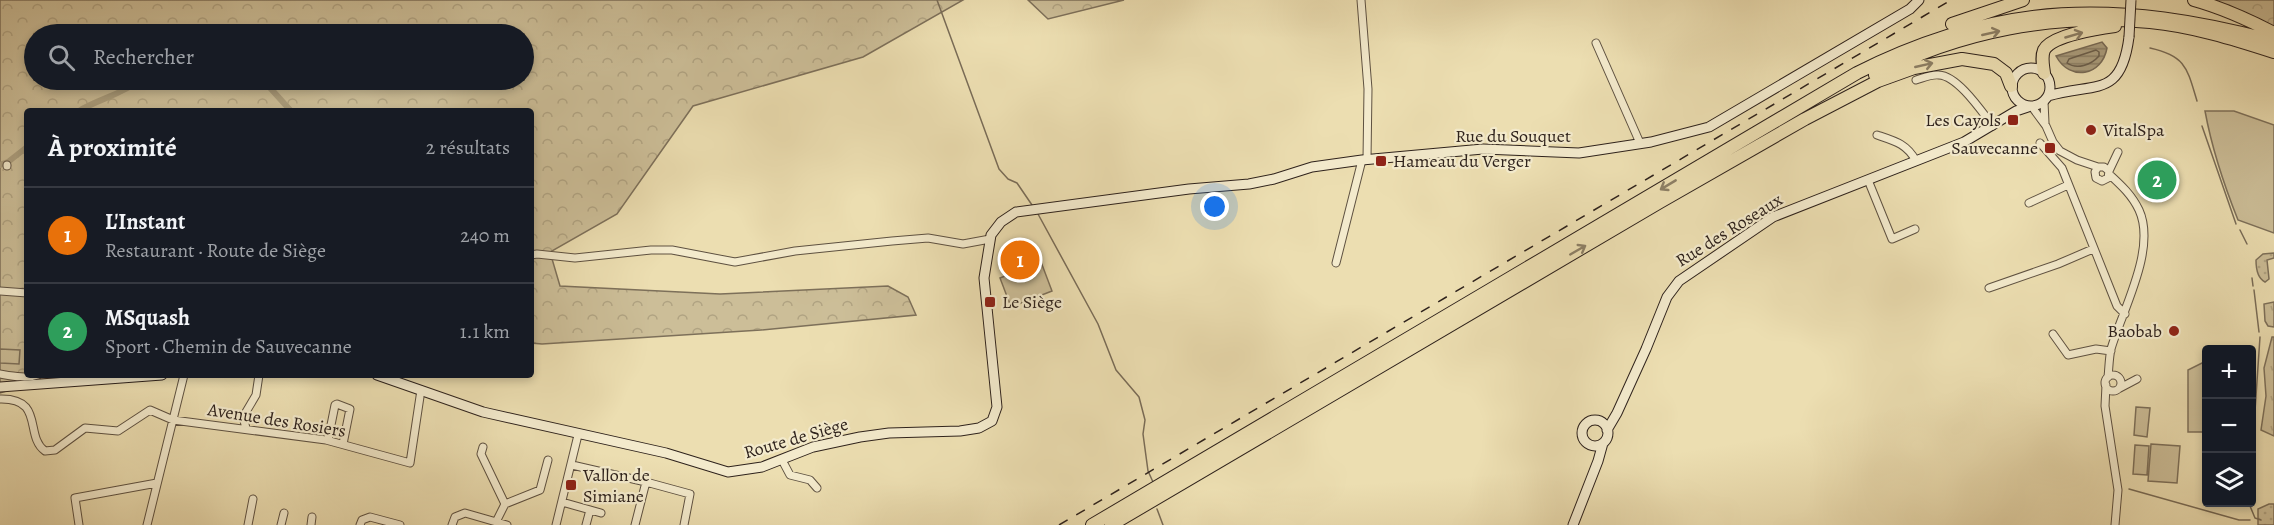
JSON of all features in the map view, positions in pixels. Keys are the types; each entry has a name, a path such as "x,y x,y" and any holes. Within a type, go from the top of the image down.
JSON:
{"highway":[{"path":"1773,123 1809,96 1889,51 1936,30 2024,0"},
{"path":"2194,0 2243,16 2274,33"},
{"path":"1092,525 1773,123 1896,53 1983,22 2019,14 2069,9 2151,11 2228,26 2272,48"},
{"path":"1660,202 1772,134 1904,60 1944,45 1986,34 2067,20 2151,22 2272,48"},
{"path":"2047,79 2042,55 2048,45 2067,37 2106,27 2174,30 2272,48"},
{"path":"1111,525 1660,202 1805,119 1878,81 1914,68 1962,59 1994,64 2006,73 2012,91"}],"street":[{"path":"1336,263 1365,160 1368,89 1360,0"},
{"name":"Rue du Souquet","path":"990,239 1001,222 1016,212 1189,189 1248,184 1274,179 1312,166 1483,149 1579,153 1709,128 1910,9 1919,0"},
{"path":"2030,107 2067,91 2100,87 2111,81 2119,72 2126,56 2131,0"},
{"path":"1596,44 1640,143"},
{"path":"2004,119 2016,74 2027,68 2039,70 2047,79 2067,91"},
{"path":"1916,80 1939,75 1948,77 1960,86 1993,126"},
{"path":"2046,126 2047,79"},
{"path":"2012,91 2022,105 2030,107 2046,126 2057,148 2077,160 2095,175 2098,181 2108,175 2118,152 2100,167 2095,175"},
{"name":"Rue des Roseaux","path":"1605,426 1614,419 1667,297 1679,281 1773,217 1964,142 2030,107"},
{"path":"1877,135 1903,144 1910,150 1916,161"},
{"path":"2040,143 2058,162 2117,306 2125,314"},
{"path":"2077,160 2100,167 2124,188 2139,211 2144,231 2138,268 2111,354 2106,386 2106,406 2118,490 2115,525"},
{"path":"1868,180 1892,239 1915,229"},
{"path":"2029,203 2068,185"},
{"path":"534,254 575,258 672,250 735,262 795,251 892,241 928,238 963,244 990,239"},
{"name":"Route de Siège","path":"386,378 483,412 666,453 728,472 762,467 813,447 860,437 889,433 960,431 980,428 992,421 997,407 984,278 990,239"},
{"path":"1989,288 2093,249"},
{"path":"0,291 24,293"},
{"path":"2053,334 2068,355 2096,349 2111,354"},
{"path":"2106,406 2119,388 2111,354"},
{"path":"0,374 24,376"},
{"path":"2106,386 2111,390 2137,379 2129,381 2118,376 2108,377"},
{"path":"0,387 122,378"},
{"path":"147,525 183,378"},
{"path":"246,428 243,417 256,394 259,378"},
{"name":"Avenue des Rosiers","path":"0,399 14,401 28,410 34,423 37,444 45,450 55,450 85,428 118,431 150,410 173,420 328,440 410,463 421,390"},
{"path":"328,440 335,405 350,409 343,444"},
{"name":"Rue des Roseaux","path":"1599,448 1584,439 1583,430 1591,421 1605,426"},
{"name":"Rue des Roseaux","path":"1573,525 1598,462 1599,448 1607,437 1605,426"},
{"path":"556,525 578,435"},
{"path":"483,447 480,454 505,504"},
{"path":"496,522 505,504 540,490 548,460"},
{"path":"782,460 790,475 810,480 817,488"},
{"path":"572,465 690,494 684,525"},
{"path":"635,525 646,482"},
{"path":"79,525 75,498 157,483"},
{"path":"248,525 253,499"},
{"path":"562,502 601,513"},
{"path":"586,525 590,510"},
{"path":"281,525 284,513"},
{"path":"452,525 455,517 465,513 507,525"},
{"path":"360,525 362,520 370,517 400,525"}],"green space":[{"path":"0,0 963,0 863,57 693,106 617,214 550,252 560,286 720,294 888,286 908,297 916,315 761,330 534,343 534,108 24,108 24,378 51,378 0,393"},
{"path":"1028,0 1124,0 1048,19"},
{"path":"2212,0 2274,0 2274,27"},
{"path":"2205,111 2234,111 2274,125 2274,233 2238,220 2219,167"},
{"path":"2274,253 2274,258 2267,260 2269,279 2265,282 2259,275 2256,260 2263,254"},
{"path":"1041,262 1052,291 1011,307 1000,278"},
{"path":"2274,302 2274,327 2268,326 2265,321 2264,304"},
{"path":"2272,337 2274,337 2274,436 2261,430 2266,396 2264,368"},
{"path":"0,349 20,350 19,364 0,363"},
{"path":"2202,363 2202,432 2188,432 2188,370"},
{"path":"2136,407 2150,408 2147,437 2134,435"},
{"path":"2151,444 2180,446 2177,483 2148,481"},
{"path":"2135,445 2149,446 2147,475 2133,474"},
{"path":"2274,504 2274,525 2258,525 2258,509"}],"water":[{"path":"2102,42 2107,48 2104,57 2092,70 2077,72 2069,70 2056,56"}],"waterway":[{"path":"937,0 999,169 1008,179 1017,183 1032,205"},
{"path":"2150,48 2171,55 2183,65 2197,101"},
{"path":"85,108 123,90"},
{"path":"272,90 288,108"},
{"path":"2202,126 2236,224"},
{"path":"0,165 8,162 24,149"},
{"path":"1038,214 1098,324 1116,370 1139,397 1145,420 1143,434 1148,471 1153,482"},
{"path":"2240,230 2247,244"},
{"path":"2252,278 2253,286"},
{"path":"2254,290 2259,332"},
{"path":"2252,453 2260,337"},
{"path":"2129,489 2239,520 2250,520"},
{"path":"2250,507 2255,518 2261,520"},
{"path":"1157,509 1163,525"}],"railway":[{"path":"1059,525 1951,0"}],"place":[{"name":"Les Cayols","path":"2013,120"},
{"name":"VitalSpa","path":"2091,130"},
{"name":"Sauvecanne","path":"2050,148"},
{"name":"Hameau du Verger","path":"1381,161"},
{"name":"MSquash","path":"2157,180"},
{"name":"L'Instant","path":"1020,260"},
{"name":"Le Siège","path":"990,302"},
{"name":"Baobab","path":"2174,331"},
{"name":"Vallon de Simiane","path":"571,485"}]}
